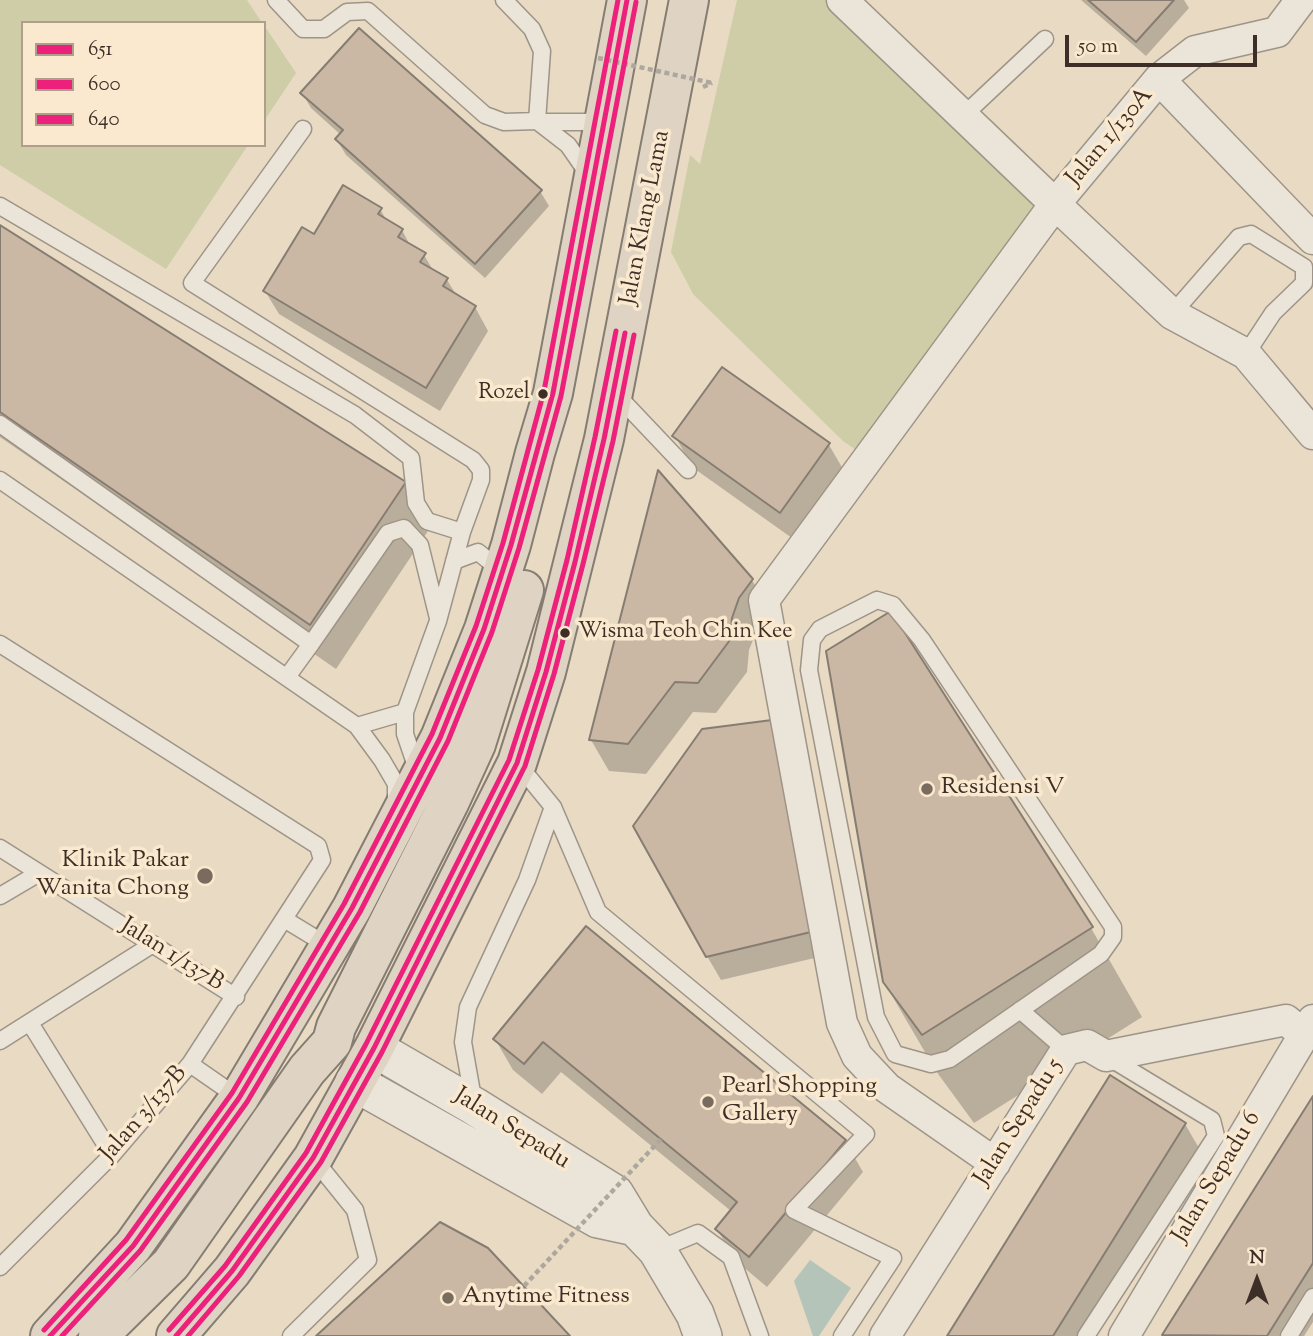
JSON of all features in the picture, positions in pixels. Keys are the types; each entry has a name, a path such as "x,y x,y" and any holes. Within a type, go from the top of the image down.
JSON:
{"main road":[{"path":"50,1336 134,1246 239,1098 330,947 440,738 484,629 554,393 627,0"},
{"name":"Jalan Klang Lama","path":"176,1336 232,1271 313,1158 373,1048 517,763 546,672 575,562 614,391 689,0"},
{"path":"98,1336 171,1264 307,1070 332,1042 336,1027 449,803 476,744 519,605 552,482 558,457 554,393"},
{"path":"332,1042 355,1040 373,1048"},
{"path":"332,1042 339,1069 354,1082"}],"street":[{"name":"Jalan 1/130A","path":"842,0 1055,204 1160,79 1310,229"},
{"path":"1160,79 1195,51 1277,32 1301,0"},
{"path":"995,1163 887,1088 857,1056 842,1023 764,600 1055,204 1172,314 1246,354 1313,434"},
{"name":"Jalan Sepadu 5","path":"885,1336 1066,1050 1087,1045 1106,1056 1286,1020 1308,1027"},
{"name":"Jalan Sepadu 6","path":"1130,1334 1308,1027"},
{"name":"Jalan Sepadu","path":"373,1048 615,1194 695,1314 703,1336"},
{"name":"Jalan Sepadu","path":"354,1082 598,1219 646,1238"}],"lane":[{"path":"276,0 303,29 324,29 347,12 368,11 485,115 504,122 586,122 605,119 606,109"},
{"path":"505,0 532,29 542,51 537,121"},
{"path":"963,116 1045,39"},
{"path":"537,121 568,145 584,168 591,195"},
{"path":"303,129 192,283 473,460 481,470 481,480 462,532 438,621 405,712 405,734 420,779"},
{"path":"0,206 355,415 411,458 416,503 427,521 462,532"},
{"path":"1172,314 1239,237 1251,234 1304,267 1304,283 1273,313 1246,354"},
{"path":"614,391 688,470"},
{"path":"0,424 311,644"},
{"path":"0,480 357,726 396,784 396,824"},
{"path":"286,677 388,533 404,528 416,503"},
{"path":"404,528 420,545 438,621"},
{"path":"454,561 478,552 494,565 496,591"},
{"path":"877,600 893,605 922,640 1112,927 1113,937 1101,954 1020,1010 950,1059 931,1064 895,1054 876,1017 809,670 812,640 820,629 877,600"},
{"name":"Jalan 3/137B","path":"0,643 318,846 321,860 236,997 190,1065 112,1155 0,1267"},
{"path":"357,726 405,712"},
{"path":"517,763 553,807 598,912 866,1135 794,1210 893,1258 842,1336"},
{"path":"474,1107 463,1042 468,1007 527,880 553,807"},
{"name":"Jalan 1/137B","path":"0,848 236,997"},
{"path":"0,896 39,873"},
{"path":"284,919 330,947"},
{"path":"0,1041 153,944"},
{"path":"1020,1010 1066,1050"},
{"path":"30,1023 112,1155"},
{"path":"1086,1336 1216,1136 1212,1120 1106,1056"},
{"path":"190,1065 239,1098"},
{"path":"291,1336 368,1261 355,1210 313,1158"},
{"path":"646,1238 698,1233 731,1257 760,1336"},
{"path":"1289,1336 1313,1297"}],"path":[{"path":"598,58 712,83"},
{"path":"524,1286 661,1139"}],"green space":[{"path":"0,0 247,0 261,21 21,21 21,147 247,147 166,269 0,165"},
{"path":"737,0 825,0 1041,201 862,454 843,441 693,294 671,252 690,155 700,164"},
{"path":"266,28 296,73 266,118"}],"shaded area":[{"path":"810,1260 851,1288 819,1336 813,1336 794,1281"}],"building":[{"path":"1088,0 1174,0 1136,42"},
{"path":"359,28 542,190 475,264 335,139 343,130 300,93"},
{"path":"343,185 382,208 378,214 403,229 398,237 426,253 420,262 448,278 443,286 476,306 426,388 263,291 302,227 314,234"},
{"path":"0,225 406,482 310,625 0,412"},
{"path":"722,367 830,443 780,513 672,436"},
{"name":"Wisma Teoh Chin Kee","path":"658,470 753,579 739,598 732,618 730,640 698,683 675,682 628,744 589,740"},
{"name":"Residensi V","path":"891,611 1093,927 922,1035 883,982 826,651"},
{"path":"772,720 811,932 706,957 633,826 702,729"},
{"name":"Pearl Shopping Gallery","path":"586,926 846,1140 749,1257 715,1229 737,1202 543,1042 524,1064 493,1039"},
{"path":"1110,1075 1186,1123 1053,1336 947,1336"},
{"path":"1313,1096 1313,1263 1267,1336 1162,1335"},
{"path":"440,1222 488,1248 570,1336 316,1336"}],"transit line":[{"name":"640","path":"44,1330 126,1240 232,1093 344,904 432,734 476,626 503,543 544,391 618,0"},
{"name":"651","path":"50,1336 133,1246 239,1098 352,908 440,738 484,629 511,545 553,393 627,0"},
{"name":"600","path":"62,1336 140,1251 247,1102 360,912 448,741 492,632 519,548 561,396 636,2"},
{"name":"640","path":"169,1330 225,1266 306,1153 366,1044 509,760 538,670 567,560 616,331"},
{"name":"651","path":"176,1336 232,1271 313,1158 374,1048 517,763 546,672 575,562 625,333"},
{"name":"600","path":"188,1336 239,1276 321,1162 382,1052 525,766 554,674 583,564 613,441 634,335"}],"place":[{"name":"Rozel","path":"543,394"},
{"name":"Wisma Teoh Chin Kee","path":"565,633"},
{"name":"Residensi V","path":"927,789"},
{"name":"Klinik Pakar Wanita Chong","path":"205,876"},
{"name":"Pearl Shopping Gallery","path":"708,1102"},
{"name":"Anytime Fitness","path":"448,1298"}]}
